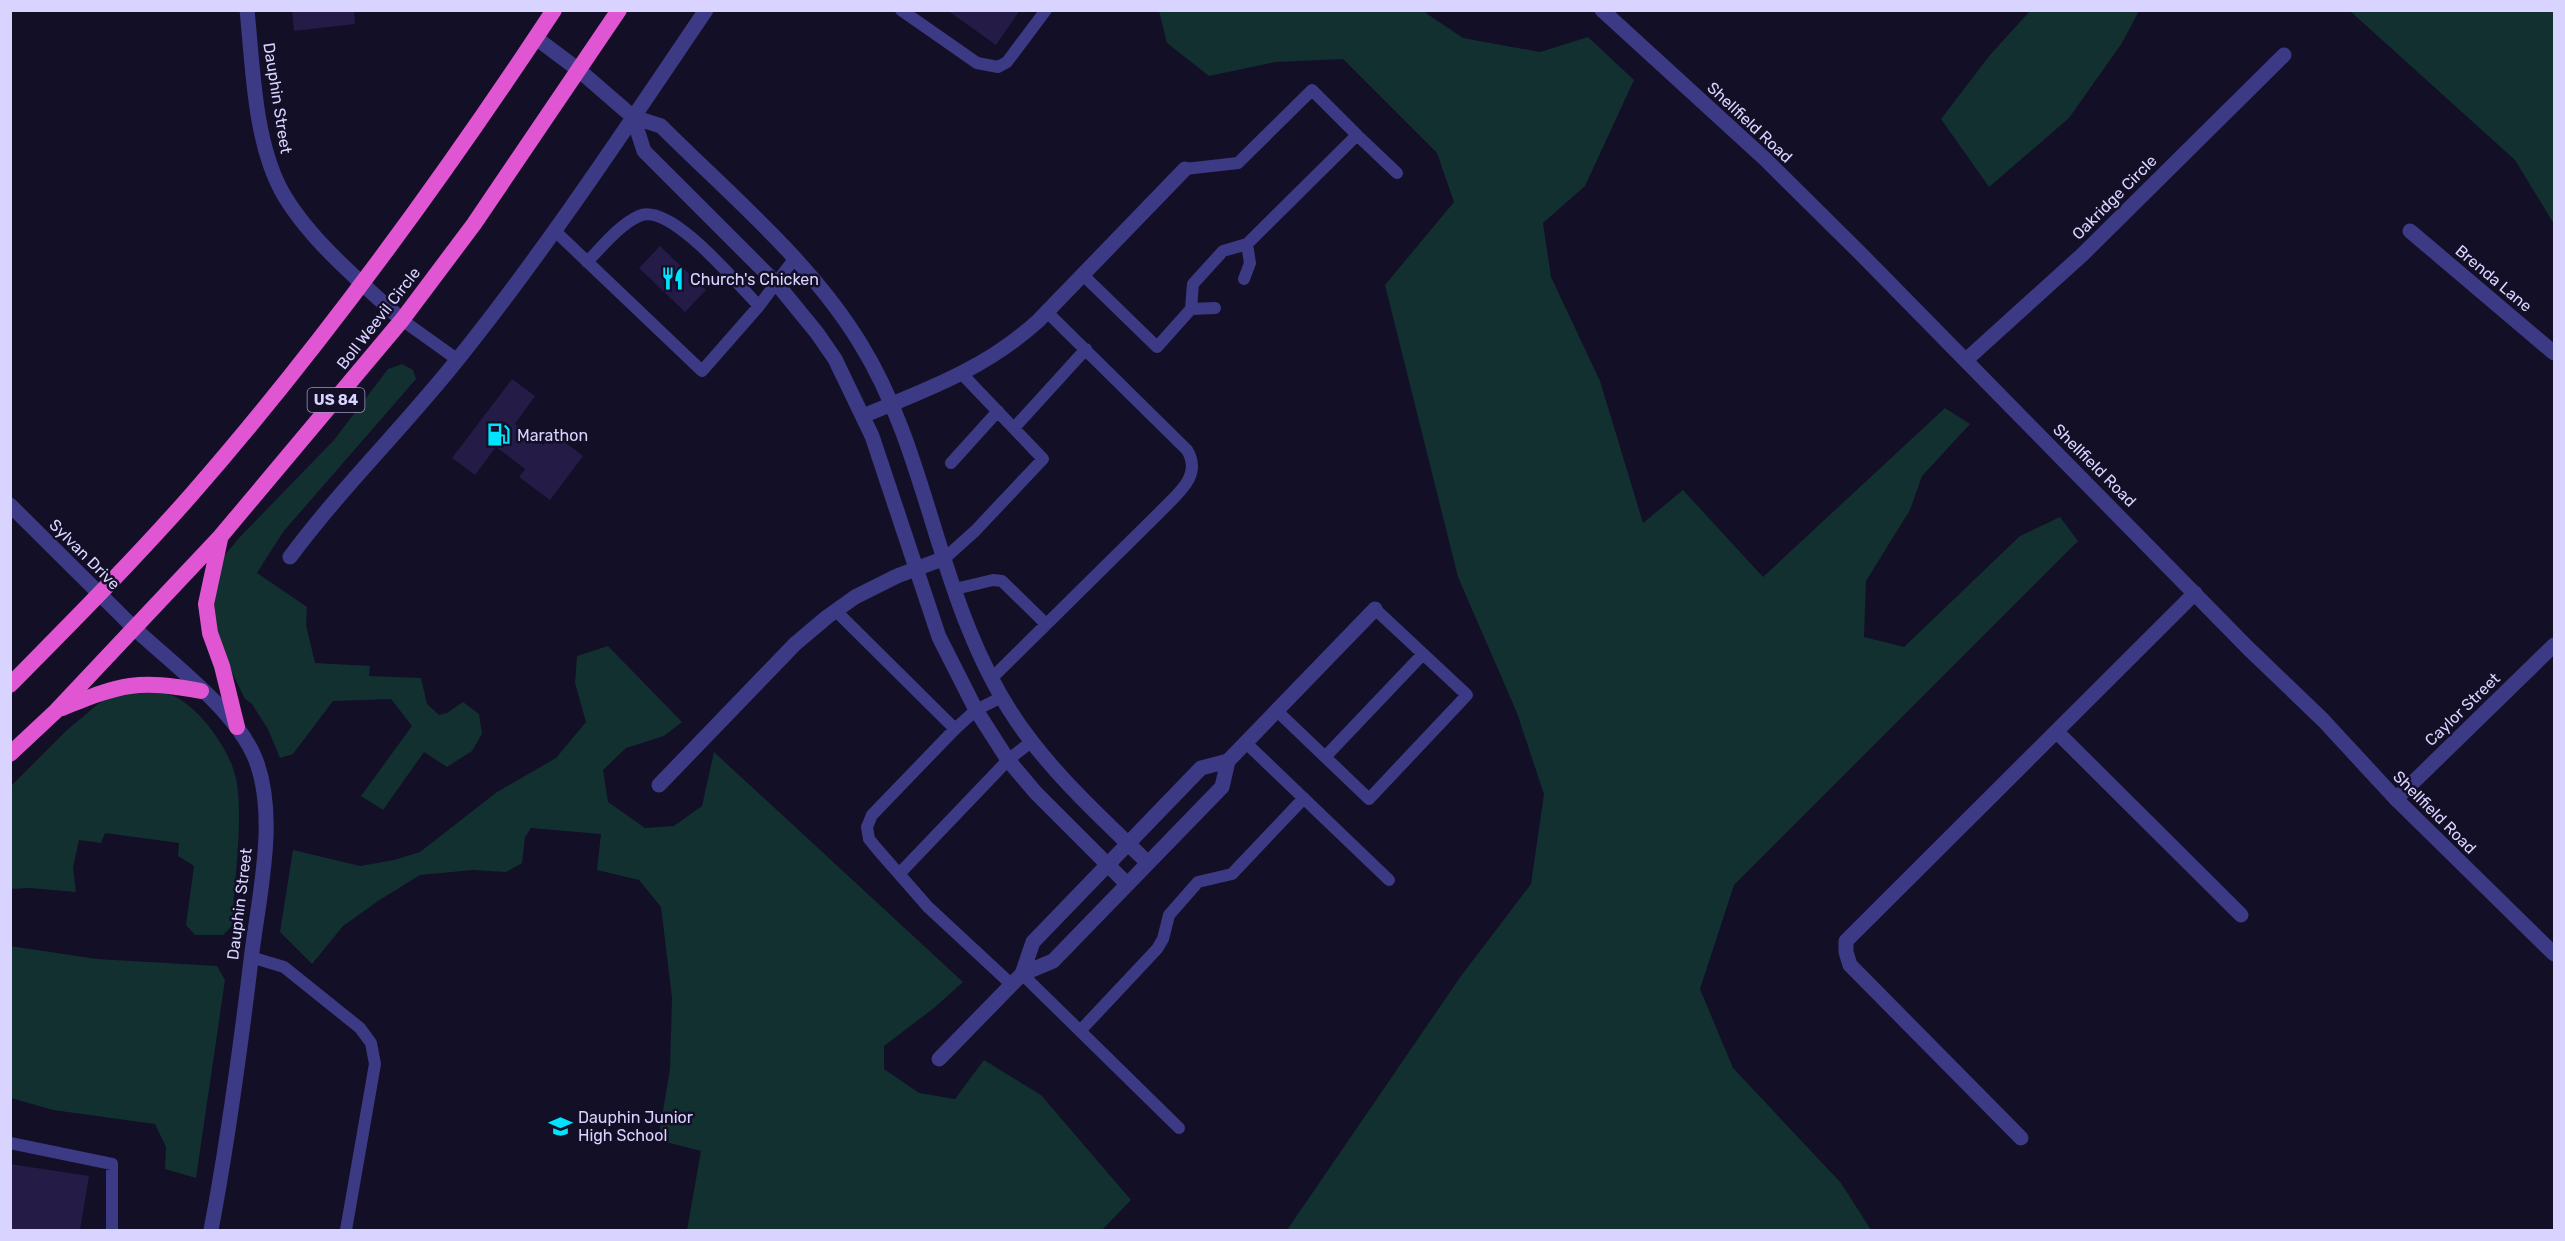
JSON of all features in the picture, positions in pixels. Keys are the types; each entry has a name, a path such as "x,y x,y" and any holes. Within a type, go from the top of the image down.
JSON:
{"highway":[{"name":"US 84","path":"10,685 100,594 199,485 264,408 362,282 447,167 554,10"},
{"name":"Boll Weevil Circle","path":"10,754 56,711 220,537 402,320 474,224 619,10"},
{"path":"220,537 206,604 210,633 222,666 237,727"},
{"path":"56,711 113,688 140,683 164,684 201,691"}],"street":[{"name":"Dauphin Street","path":"247,10 255,87 264,138 281,189 312,232 402,320"},
{"path":"290,557 323,513 458,360 554,230 706,10"},
{"name":"Shellfield Road","path":"1602,10 1765,159 2323,720 2396,799 2554,954"},
{"path":"536,38 580,70 633,117 661,126 794,259 841,315 861,344 891,405 967,626 1002,697 1031,742 1148,863"},
{"name":"Oakridge Circle","path":"1966,360 2082,255 2284,55"},
{"path":"633,117 644,151 777,284 835,359 863,416 939,637 976,710 1008,760 1036,793 1127,884"},
{"path":"863,416 962,374 1012,345 1047,312 1185,169"},
{"name":"Brenda Lane","path":"2410,231 2554,353"},
{"name":"Sylvan Drive","path":"10,505 135,629"},
{"path":"659,785 795,644 836,611 855,597 945,558"},
{"path":"2021,1138 1850,965 1846,942 2195,593"},
{"path":"939,1059 1017,979 1053,962 1222,787 1228,761 1375,609"},
{"name":"Dauphin Street","path":"135,629 237,727 254,757 261,779 266,835 263,867 240,1046 211,1230"},
{"name":"Caylor Street","path":"2396,799 2554,645"},
{"path":"2057,732 2241,915"},
{"path":"1017,979 1033,942 1201,768 1228,761"}],"lane":[{"path":"901,10 977,63 998,67 1007,62 1046,10"},
{"path":"1185,169 1238,163 1312,90 1397,173"},
{"path":"1083,275 1157,347 1191,309 1193,284 1223,251 1247,244 1357,135"},
{"path":"587,262 627,224 640,215 652,213 670,221 687,233 759,306"},
{"path":"554,230 702,371 759,306 794,259"},
{"path":"1244,279 1250,263 1247,244"},
{"path":"1191,309 1215,308"},
{"path":"992,678 1160,512 1185,485 1193,472 1194,460 1187,450 1047,312"},
{"path":"402,320 458,360"},
{"path":"1014,428 1086,349"},
{"path":"945,558 975,531 1043,459 962,374"},
{"path":"951,463 998,411"},
{"path":"955,589 993,580 1002,581 1047,624"},
{"path":"1276,710 1369,799 1467,694 1375,609"},
{"path":"836,611 955,729"},
{"path":"1325,757 1423,654"},
{"path":"1002,697 976,710 955,729 872,815 867,826 869,839 928,907 1080,1030 1179,1128"},
{"path":"899,874 1008,760 1031,742"},
{"path":"1245,742 1389,879"},
{"path":"1080,1030 1157,949 1163,939 1168,915 1198,882 1232,874 1304,798"},
{"path":"251,957 284,967 360,1028 370,1043 375,1064 346,1230"},
{"path":"10,1143 112,1164 112,1230"}],"green space":[{"path":"1159,11 1423,11 1463,38 1540,52 1588,37 1634,80 1585,186 1543,223 1551,277 1600,381 1643,523 1683,490 1763,577 1945,408 1970,424 1922,476 1910,510 1866,581 1864,637 1904,647 2020,536 2060,517 2078,541 1734,885 1700,989 1733,1068 1841,1183 1871,1230 1287,1230 1461,976 1531,884 1544,794 1517,713 1458,577 1385,285 1454,202 1437,153 1343,59 1276,62 1209,76 1167,43"},
{"path":"2030,11 2139,11 2122,43 2069,118 1989,187 1941,119 1990,55"},
{"path":"2350,11 2554,11 2554,224 2515,160"},
{"path":"402,364 413,370 416,379 283,532 257,573 307,607 306,625 315,663 370,666 369,676 421,678 427,704 439,715 447,713 463,702 479,714 482,734 472,751 447,767 424,752 383,810 361,796 412,726 391,699 333,701 293,754 280,758 268,729 252,704 245,699 222,652 216,632 213,589 219,562 240,537 334,440 388,369"},
{"path":"608,646 682,722 664,736 626,748 603,770 608,802 645,828 674,826 702,806 714,752 963,982 934,1008 884,1046 884,1069 919,1093 955,1099 984,1060 1041,1095 1131,1200 1102,1230 687,1230 701,1151 658,1140 670,1069 672,998 661,907 639,880 597,870 601,834 531,828 525,837 522,863 506,872 473,870 420,875 343,926 312,964 280,932 293,850 360,866 394,860 420,852 497,792 556,758 586,722 575,683 577,656"},
{"path":"135,691 172,695 186,703 205,721 221,743 236,778 239,812 238,850 232,926 223,935 195,935 186,925 194,866 178,856 179,843 105,833 101,843 79,840 73,867 76,892 30,888 10,889 10,787 67,730 104,699"},
{"path":"10,946 97,959 217,966 225,980 196,1178 165,1169 166,1147 155,1124 53,1110 11,1098"}],"building":[{"path":"292,10 354,10 355,24 294,31"},
{"path":"947,10 1020,10 996,45"},
{"name":"Church's Chicken","path":"660,246 706,290 685,312 639,268"},
{"name":"Marathon","path":"512,379 535,396 515,424 543,445 553,433 583,456 550,500 519,477 525,469 496,447 475,475 452,458"},
{"path":"10,1164 89,1176 80,1230 10,1230"}],"place":[{"name":"Church's Chicken","path":"672,279"},
{"name":"Marathon","path":"499,435"},
{"name":"Dauphin Junior High School","path":"560,1126"}]}
